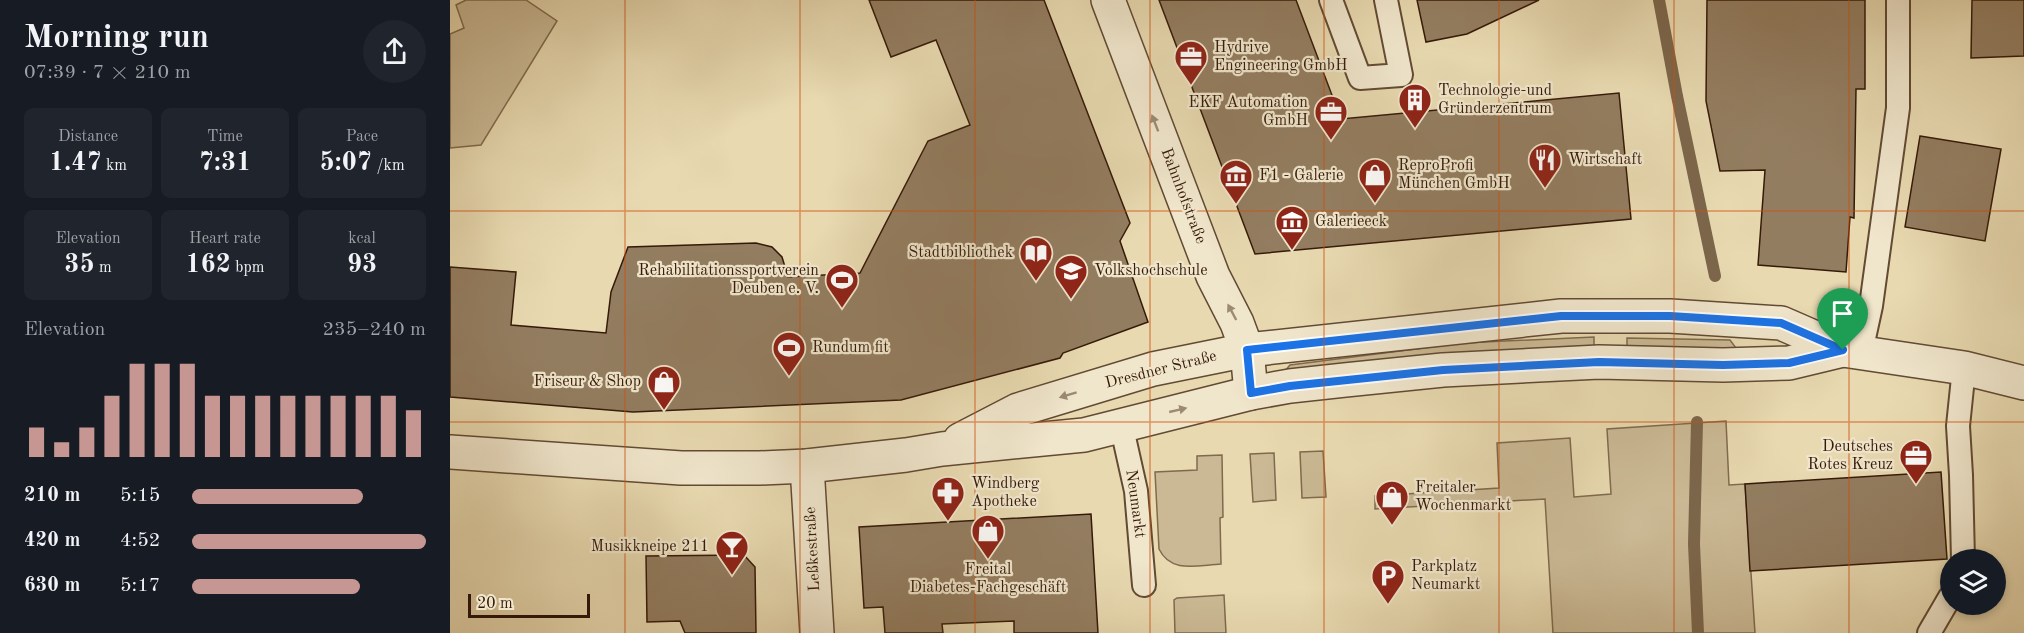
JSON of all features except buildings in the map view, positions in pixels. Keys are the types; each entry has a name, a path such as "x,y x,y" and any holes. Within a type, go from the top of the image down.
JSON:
{"street":[{"name":"Bahnhofstraße","path":"1108,0 1213,276 1237,323 1247,350 1251,393"},
{"name":"Dresdner Straße","path":"942,449 1018,410 1153,369 1247,350 1561,316 1670,316 1781,323 1852,351"},
{"path":"450,452 681,468 760,468 807,465 1084,435 1251,393 1290,386 1443,370 1599,362 1723,365 1789,363 1852,351 1964,368 2024,382"},
{"name":"Leßkestraße","path":"807,465 817,633"}],"lane":[{"path":"1331,0 1360,78 1401,75 1386,0"},
{"path":"1852,351 1871,306 1898,108 1898,0"},
{"path":"1963,549 1958,426 1964,368"},
{"name":"Neumarkt","path":"1121,424 1136,491 1144,585"},
{"path":"1929,633 1940,614"}],"shaded area":[{"path":"466,0 526,0 557,21 481,145 450,148 450,34 464,28 456,5"},
{"path":"1594,337 1594,349 1285,371 1290,365 1463,343"},
{"path":"1627,338 1730,340 1736,348 1728,353 1627,349"},
{"path":"1726,421 1729,485 1745,484 1755,633 1553,633 1545,499 1375,509 1375,496 1499,488 1497,443 1570,438 1574,497 1611,494 1607,429"},
{"path":"1323,451 1326,497 1302,498 1300,452"},
{"path":"1274,453 1276,500 1253,502 1250,454"},
{"path":"1222,455 1221,564 1186,566 1171,562 1159,549 1155,472 1197,470 1197,456"},
{"path":"1224,595 1226,633 1175,633 1174,600"}],"waterway":[{"path":"1659,0 1715,276"},
{"path":"1697,422 1694,544 1698,633"}],"place":[{"name":"Hydrive Engineering GmbH","path":"1191,86"},
{"name":"Technologie-und Gründerzentrum","path":"1415,129"},
{"name":"EKF Automation GmbH","path":"1331,141"},
{"name":"Wirtschaft","path":"1545,189"},
{"name":"ReproProfi München GmbH","path":"1375,204"},
{"name":"F1 - Galerie","path":"1236,205"},
{"name":"Galerieeck","path":"1292,251"},
{"name":"Stadtbibliothek","path":"1036,282"},
{"name":"Volkshochschule","path":"1071,300"},
{"name":"Rehabilitationssportverein Deuben e. V.","path":"842,309"},
{"name":"Rundum fit","path":"789,377"},
{"name":"Friseur & Shop","path":"664,411"},
{"name":"Deutsches Rotes Kreuz","path":"1916,485"},
{"name":"Windberg Apotheke","path":"948,522"},
{"name":"Freitaler Wochenmarkt","path":"1392,526"},
{"name":"Freital Diabetes-Fachgeschäft","path":"988,560"},
{"name":"Musikkneipe 211","path":"732,576"},
{"name":"Parkplatz Neumarkt","path":"1388,605"}],"route":[{"path":"1561,316 1670,316 1781,323 1843,350 1789,363 1723,365 1599,362 1443,370 1290,386 1251,393 1247,350 1561,316"}]}
